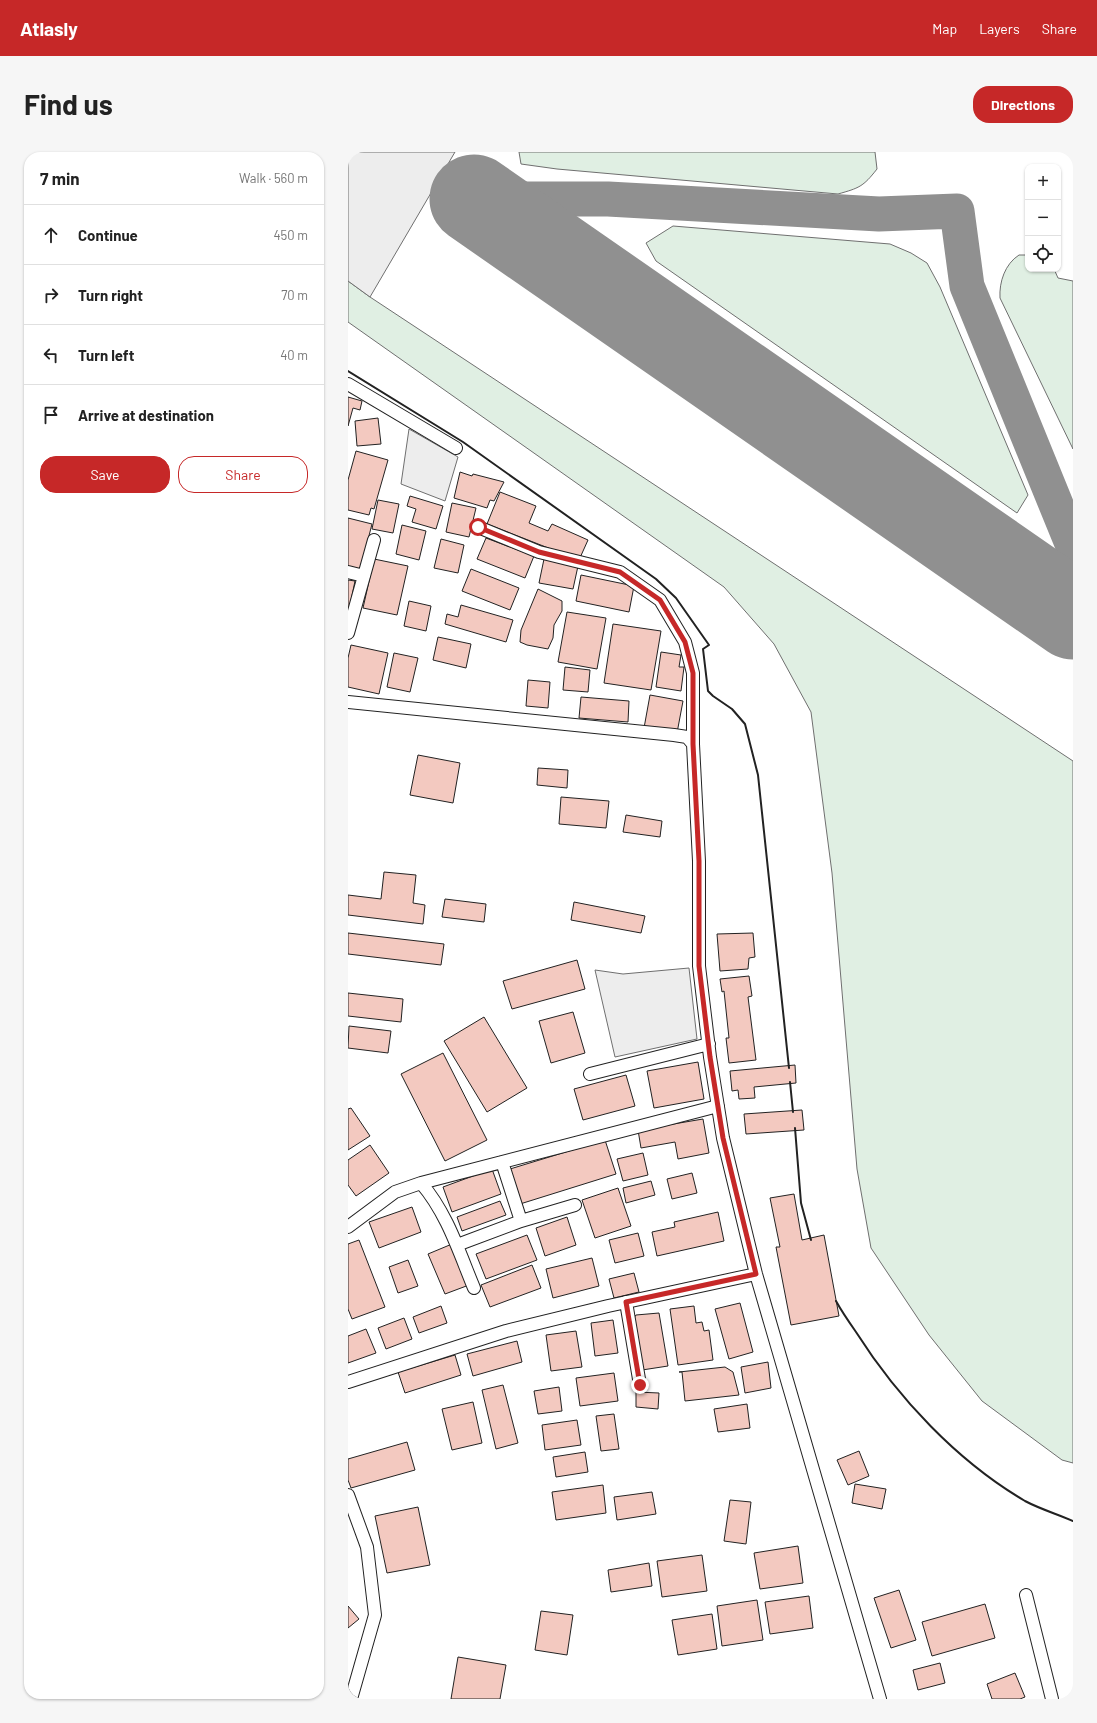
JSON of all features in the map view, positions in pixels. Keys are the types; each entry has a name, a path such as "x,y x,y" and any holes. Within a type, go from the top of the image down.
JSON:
{"street":[{"path":"348,384 456,448"},
{"path":"478,527 539,552 620,572 660,600 685,642 693,673 693,744 699,861 699,966 723,1138 756,1274 880,1699"},
{"path":"348,633 374,540"},
{"path":"348,572 364,576"},
{"path":"348,702 674,735 687,737 693,744"},
{"path":"590,1074 709,1044"},
{"path":"348,1227 395,1192 421,1183 718,1106"},
{"path":"502,1162 521,1221"},
{"path":"421,1183 444,1215 474,1288"},
{"path":"456,1245 521,1221 575,1205"},
{"path":"348,1382 506,1331 626,1302 756,1274"},
{"path":"626,1302 640,1385"},
{"path":"348,1495 367,1547 375,1615 351,1699"},
{"path":"1026,1594 1052,1699"}],"green space":[{"path":"519,152 875,152 877,169 868,180 860,186 838,194 557,169 521,164"},
{"path":"673,226 890,244 911,253 927,263 940,287 1028,495 1017,513 656,261 646,243"},
{"path":"1019,255 1025,255 1025,272 1055,272 1058,278 1073,281 1073,449 1000,298 1004,274 1014,259"},
{"path":"348,281 1073,761 1073,1463 1062,1460 982,1401 929,1335 871,1248 857,1169 832,873 811,712 774,644 724,587 348,322"}],"shaded area":[{"path":"348,152 455,152 370,297 348,281"},
{"path":"409,429 458,457 445,501 401,484"},
{"path":"689,968 697,1039 615,1057 595,970 623,974"}],"building":[{"path":"348,397 362,401 360,410 353,408 348,426"},
{"path":"378,418 381,444 357,446 355,421"},
{"path":"356,451 388,460 374,509 371,508 369,515 348,510 348,480"},
{"path":"460,472 472,476 473,474 504,482 494,501 490,500 487,508 454,498"},
{"path":"500,492 536,506 529,523 548,531 552,524 588,540 579,560 487,524"},
{"path":"410,496 443,506 436,529 412,522 416,509 407,506"},
{"path":"378,500 399,504 393,533 372,529"},
{"path":"452,503 476,508 469,537 446,532"},
{"path":"348,518 372,524 360,571 348,568"},
{"path":"402,525 426,531 419,560 396,554"},
{"path":"486,538 534,556 525,578 477,559"},
{"path":"441,539 464,545 458,573 434,568"},
{"path":"374,559 408,566 397,615 363,608"},
{"path":"544,559 578,566 573,589 539,583"},
{"path":"471,569 519,588 510,610 462,591"},
{"path":"581,575 634,586 629,612 576,601"},
{"path":"348,580 355,581 349,610 348,610"},
{"path":"538,589 562,601 562,611 554,625 553,638 548,649 527,645 520,642 521,630"},
{"path":"409,601 431,606 426,631 404,626"},
{"path":"461,605 513,620 506,642 445,624 447,614 458,617"},
{"path":"567,612 606,618 597,669 558,662"},
{"path":"613,624 661,631 651,690 604,683"},
{"path":"438,637 471,644 466,668 433,660"},
{"path":"351,645 388,653 379,694 348,687 348,658"},
{"path":"661,652 681,655 679,667 684,667 681,691 656,687"},
{"path":"394,653 418,658 410,692 387,687"},
{"path":"565,667 590,670 588,692 563,690"},
{"path":"528,680 550,682 548,708 526,706"},
{"path":"650,695 683,701 677,733 644,728"},
{"path":"581,697 629,701 628,722 579,718"},
{"path":"418,755 460,763 453,803 410,795"},
{"path":"538,768 568,770 567,788 537,785"},
{"path":"561,797 609,801 606,828 559,824"},
{"path":"626,815 662,821 660,837 623,832"},
{"path":"384,872 416,875 413,903 425,905 423,924 348,915 348,895 381,899"},
{"path":"445,899 486,904 484,922 442,917"},
{"path":"574,902 645,916 641,933 571,920"},
{"path":"348,933 444,944 441,965 348,954"},
{"path":"753,933 755,957 749,958 748,969 720,971 717,934"},
{"path":"577,960 585,989 512,1009 503,981"},
{"path":"749,976 752,996 748,997 756,1060 729,1063 726,1038 729,1038 724,991 722,992 720,979"},
{"path":"348,993 403,999 401,1022 348,1016"},
{"path":"573,1012 585,1053 551,1063 539,1021"},
{"path":"484,1017 527,1088 487,1112 444,1041"},
{"path":"349,1026 391,1031 388,1053 348,1048"},
{"path":"443,1053 487,1140 445,1161 401,1074"},
{"path":"698,1062 704,1099 654,1108 647,1071"},
{"path":"795,1065 796,1083 754,1087 755,1098 739,1099 738,1090 732,1091 730,1071"},
{"path":"626,1075 635,1106 583,1120 574,1089"},
{"path":"351,1108 370,1136 348,1150 348,1109"},
{"path":"802,1110 804,1130 746,1134 744,1114"},
{"path":"703,1119 709,1153 678,1159 675,1142 641,1148 638,1130"},
{"path":"605,1140 616,1174 520,1204 510,1169"},
{"path":"370,1145 389,1173 356,1196 348,1185 348,1160"},
{"path":"643,1153 648,1175 623,1181 617,1159"},
{"path":"492,1169 501,1194 452,1212 443,1187"},
{"path":"692,1173 697,1193 672,1199 667,1179"},
{"path":"651,1181 655,1195 626,1203 623,1188"},
{"path":"618,1188 631,1226 595,1238 582,1200"},
{"path":"794,1194 802,1240 824,1235 839,1316 791,1325 776,1247 780,1247 770,1198"},
{"path":"500,1201 506,1215 462,1231 457,1217"},
{"path":"412,1207 421,1232 379,1248 369,1222"},
{"path":"718,1212 724,1241 657,1256 652,1232 675,1227 674,1222"},
{"path":"567,1217 576,1245 545,1256 536,1228"},
{"path":"638,1233 644,1256 615,1263 609,1240"},
{"path":"527,1235 537,1260 486,1279 476,1254"},
{"path":"359,1240 385,1307 352,1319 348,1309 348,1244"},
{"path":"452,1244 469,1285 445,1294 428,1254"},
{"path":"592,1258 599,1286 553,1298 546,1269"},
{"path":"408,1260 418,1286 398,1293 389,1267"},
{"path":"532,1265 541,1288 490,1307 481,1285"},
{"path":"634,1273 639,1292 614,1298 609,1279"},
{"path":"740,1303 753,1352 729,1359 715,1309"},
{"path":"441,1306 447,1323 419,1333 413,1317"},
{"path":"694,1306 696,1323 702,1322 704,1331 709,1330 713,1360 678,1365 670,1309"},
{"path":"659,1313 668,1366 642,1370 633,1319 636,1315"},
{"path":"404,1318 412,1339 386,1349 378,1328"},
{"path":"613,1320 618,1353 595,1356 591,1323"},
{"path":"366,1329 376,1353 348,1363 348,1336"},
{"path":"576,1331 582,1367 551,1371 546,1335"},
{"path":"517,1341 522,1362 473,1376 467,1354"},
{"path":"455,1355 461,1375 405,1393 398,1372"},
{"path":"768,1362 771,1388 745,1393 741,1367"},
{"path":"725,1367 733,1372 739,1395 685,1401 682,1372 679,1372"},
{"path":"614,1373 618,1401 580,1406 576,1378"},
{"path":"503,1385 518,1443 496,1449 482,1390"},
{"path":"559,1387 562,1411 538,1414 534,1391"},
{"path":"636,1392 659,1393 658,1409 636,1407"},
{"path":"473,1402 482,1443 452,1450 442,1409"},
{"path":"747,1404 750,1428 718,1432 714,1409"},
{"path":"614,1414 619,1449 601,1451 596,1416"},
{"path":"577,1420 581,1445 545,1450 542,1425"},
{"path":"407,1442 415,1470 351,1488 348,1480 348,1459"},
{"path":"859,1451 869,1476 848,1485 837,1460"},
{"path":"585,1452 588,1472 556,1477 553,1457"},
{"path":"855,1484 886,1489 882,1509 852,1503"},
{"path":"603,1485 606,1513 556,1520 552,1492"},
{"path":"652,1492 656,1514 617,1520 614,1497"},
{"path":"730,1500 751,1502 746,1544 724,1541"},
{"path":"418,1507 430,1565 387,1573 375,1516"},
{"path":"798,1546 803,1583 760,1589 754,1553"},
{"path":"702,1555 707,1591 662,1597 657,1561"},
{"path":"649,1563 652,1586 611,1592 608,1570"},
{"path":"899,1590 916,1640 891,1648 874,1598"},
{"path":"809,1596 813,1628 770,1634 765,1602"},
{"path":"757,1600 763,1640 722,1646 717,1606"},
{"path":"985,1604 995,1638 932,1656 922,1622"},
{"path":"348,1606 359,1619 348,1628"},
{"path":"541,1611 573,1615 567,1655 535,1650"},
{"path":"712,1614 717,1649 678,1655 672,1620"},
{"path":"458,1657 506,1665 500,1699 451,1699"},
{"path":"940,1663 945,1683 918,1690 913,1670"},
{"path":"1015,1673 1025,1697 1020,1699 992,1699 987,1684"}],"taxiway":[{"path":"474,199 608,199 879,214 957,211 967,286 1073,546"}],"runway":[{"path":"474,199 1073,615"}],"wall":[{"path":"348,371 463,442 656,579 676,598 709,645 703,649 708,691 732,709 745,724 758,775 789,1068"},
{"path":"790,1082 793,1112"},
{"path":"795,1128 801,1203 811,1240"},
{"path":"836,1301 873,1357 891,1381 910,1404 953,1447 976,1467 1025,1501 1073,1521"}],"route":[{"path":"478,527 539,552 620,572 660,600 685,642 693,673 693,744 699,861 699,966 710,1057 723,1138 756,1274 626,1302 640,1385"}]}
